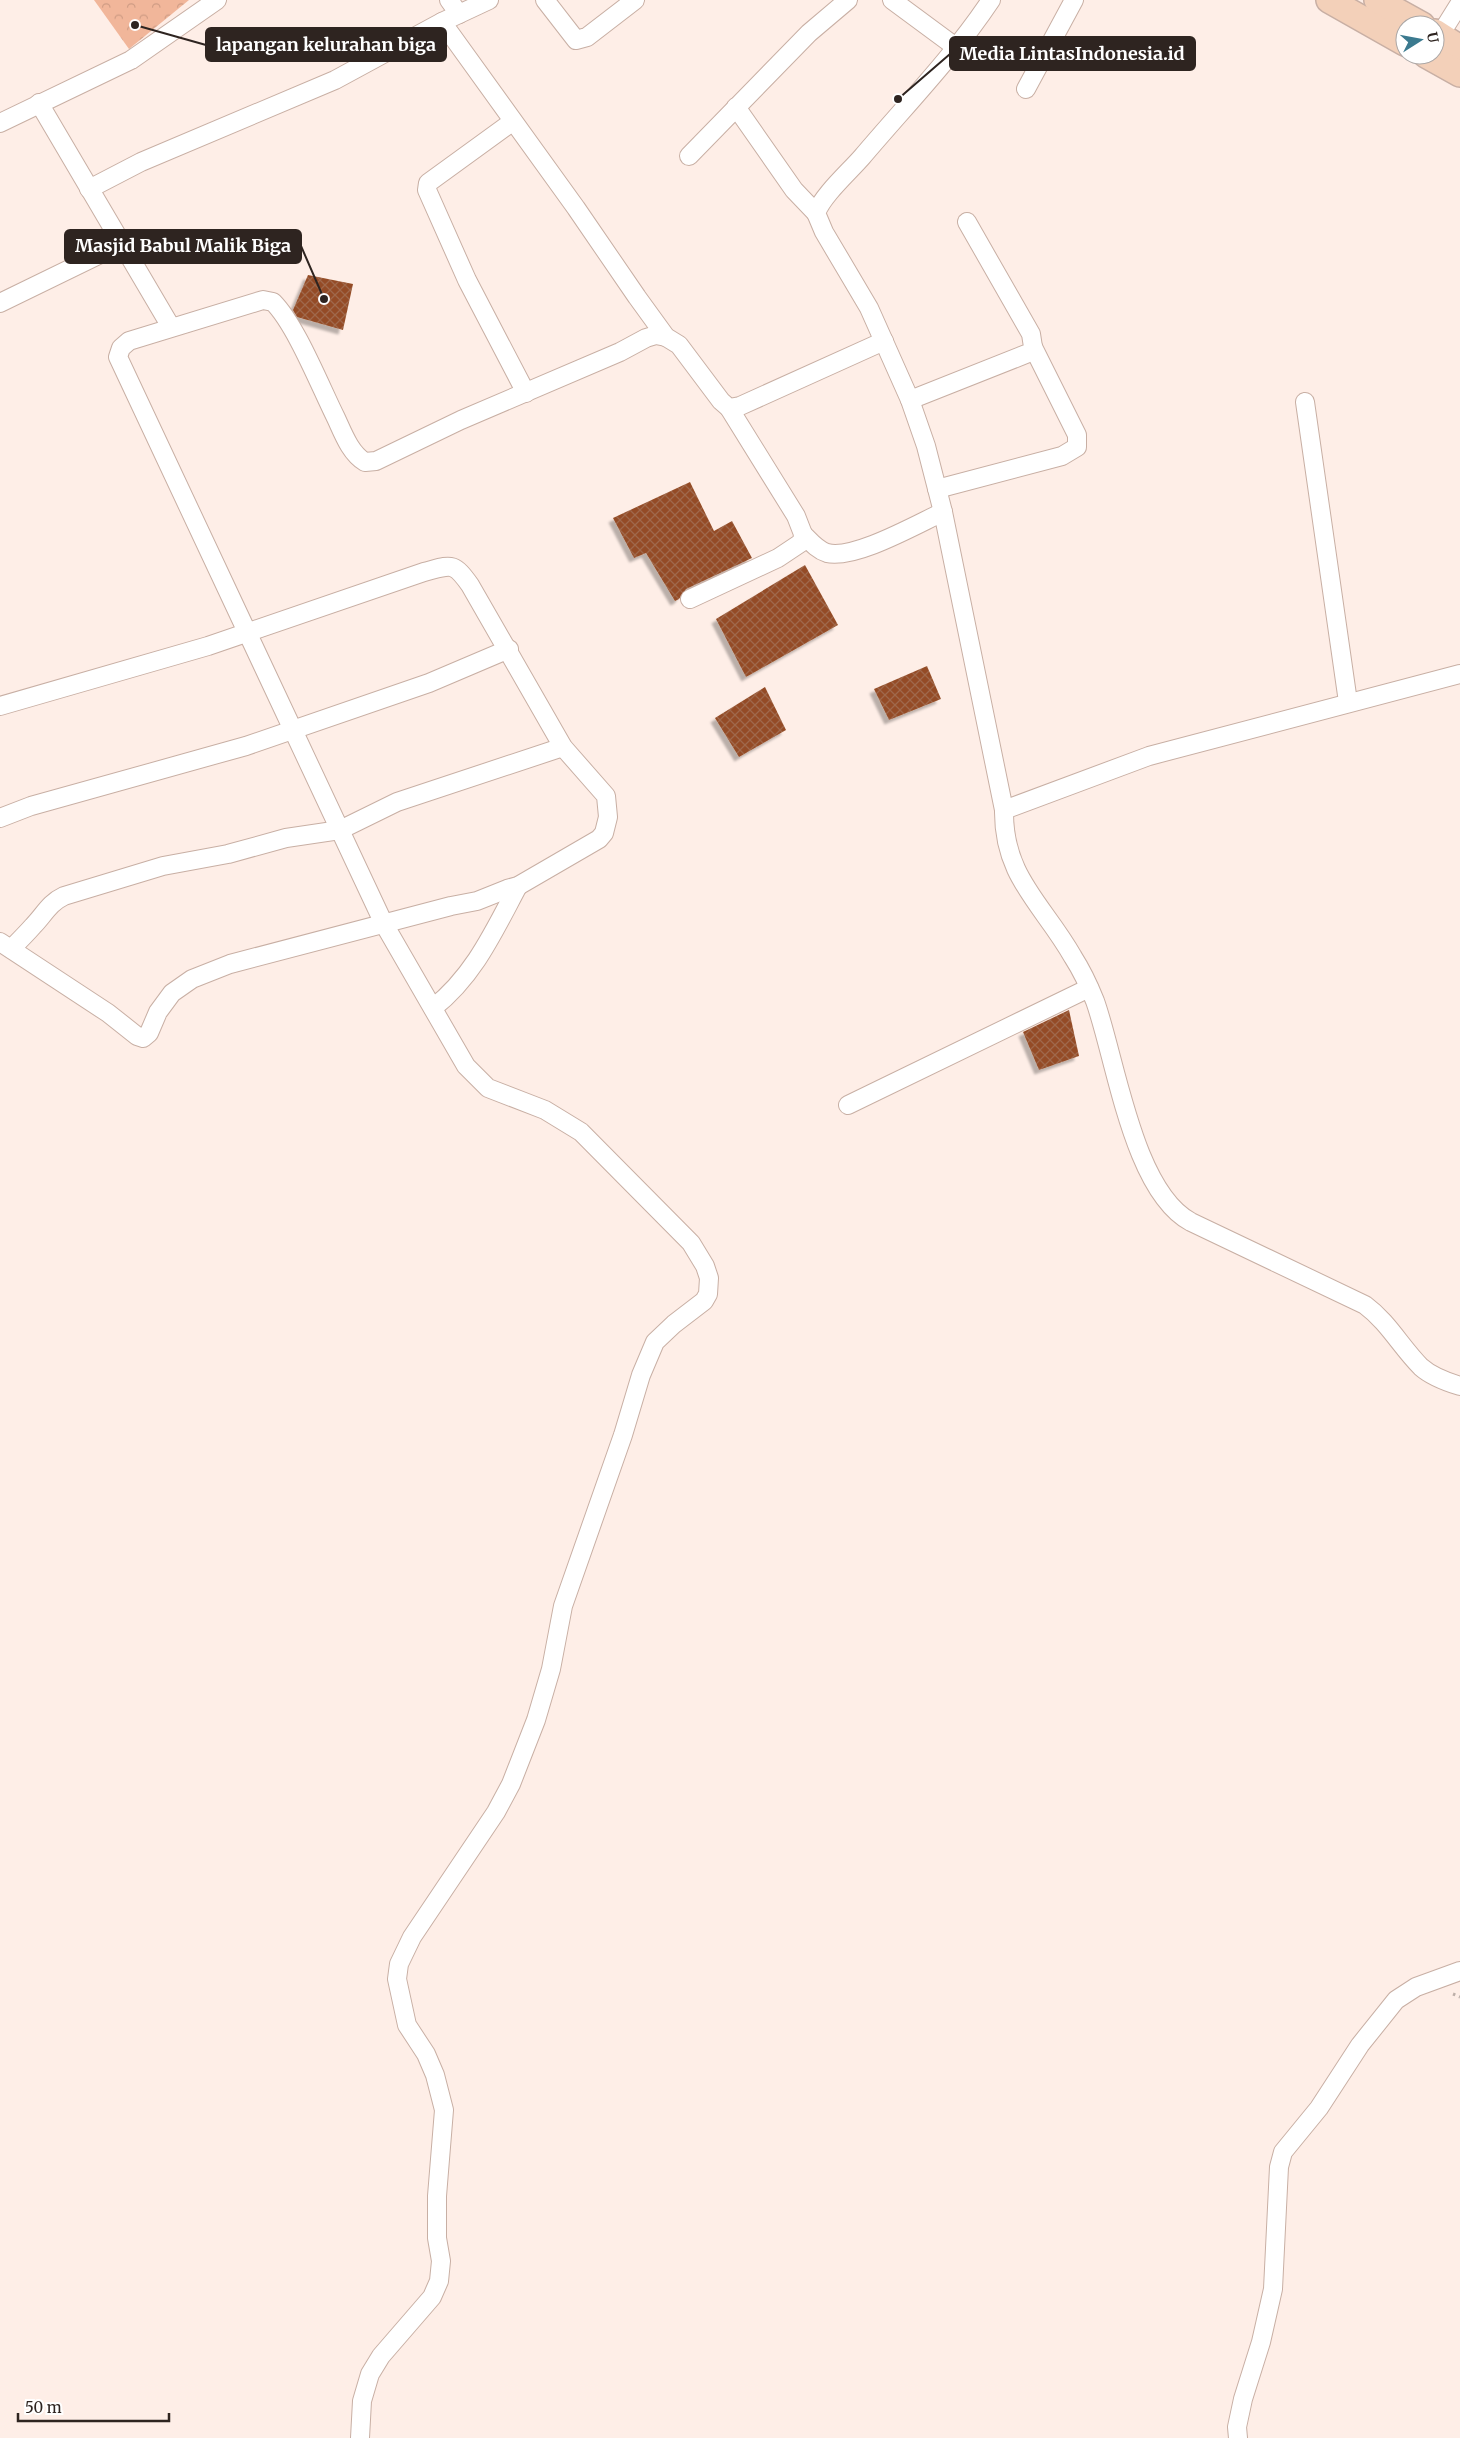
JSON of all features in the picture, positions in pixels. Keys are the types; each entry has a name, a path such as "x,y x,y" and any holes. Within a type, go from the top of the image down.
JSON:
{"main road":[{"path":"1329,0 1395,37"},
{"path":"1377,0 1400,15"},
{"path":"1445,51 1460,74"}],"street":[{"path":"0,123 131,60 217,0"},
{"path":"89,189 140,162 336,80 442,22 454,7 489,0"},
{"path":"545,0 576,40 587,37 635,0"},
{"path":"689,156 809,33 848,0"},
{"path":"892,0 957,48"},
{"path":"816,214 818,208 840,182 957,48 991,0"},
{"path":"1026,90 1074,0"},
{"path":"1445,26 1460,3"},
{"path":"442,22 666,337"},
{"path":"39,103 171,327"},
{"path":"736,107 794,190 816,214 824,232 869,308 910,400 943,512 1004,810 1004,832 1010,858 1023,884 1072,955 1089,988 1104,1031 1132,1134 1151,1174 1175,1210 1191,1222 1365,1305 1377,1315 1422,1368 1445,1381 1460,1386"},
{"path":"512,122 428,183 427,190 467,280 526,393"},
{"path":"937,489 1062,456 1077,447 1077,435 1034,347 1031,334 967,222"},
{"path":"0,303 121,244"},
{"path":"360,2438 362,2401 370,2374 381,2356 432,2297 439,2281 441,2261 437,2238 437,2196 444,2110 435,2075 426,2054 408,2025 398,1979 399,1964 421,1922 496,1812 511,1784 536,1720 551,1669 564,1606 652,1346 674,1324 700,1306 708,1294 709,1287 705,1266 691,1243 580,1132 545,1110 488,1088 466,1066 384,924 118,357 121,348 129,342 171,327 263,300 273,302 299,342 344,434 358,457 365,462 376,461 656,335 666,337 679,345 721,401 729,408 783,494 803,534 822,550 841,554 876,543 943,512"},
{"path":"729,408 740,406 884,341"},
{"path":"910,400 1031,352 1034,347"},
{"path":"1305,402 1348,702"},
{"path":"690,599 778,558 802,542 803,534"},
{"path":"0,706 247,634 424,572 452,566 458,569 470,585 563,747 606,796 609,810 605,828 599,839 518,886 507,888 477,901 450,906 230,964 192,978 172,992 158,1012 149,1033 143,1038 137,1036 108,1012 6,945 34,926 45,910 56,900 64,896 163,866 228,854 286,838 340,830 397,802 563,747"},
{"path":"0,818 31,806 246,746 438,680 508,649"},
{"path":"1004,810 1134,761 1348,702 1460,674"},
{"path":"433,1008 447,997 477,961 518,886"},
{"path":"848,1106 1089,988"},
{"path":"1238,2438 1237,2427 1243,2399 1261,2342 1273,2289 1279,2167 1283,2152 1319,2108 1360,2045 1396,2000 1416,1987 1460,1972"}],"green space":[{"path":"94,0 189,0 129,49"}],"building":[{"path":"308,275 353,284 343,330 297,317 293,310"},
{"path":"690,482 714,531 732,521 752,558 686,589 679,599 675,601 646,553 634,558 613,518"},
{"path":"805,565 838,625 746,677 716,619"},
{"path":"927,666 941,699 889,720 874,689"},
{"path":"765,687 786,730 739,757 715,718"},
{"path":"1069,1010 1079,1056 1039,1070 1023,1032"}],"place":[{"name":"lapangan kelurahan biga","path":"135,25"},
{"name":"Media LintasIndonesia.id","path":"898,99"},
{"name":"Masjid Babul Malik Biga","path":"324,299"}]}
